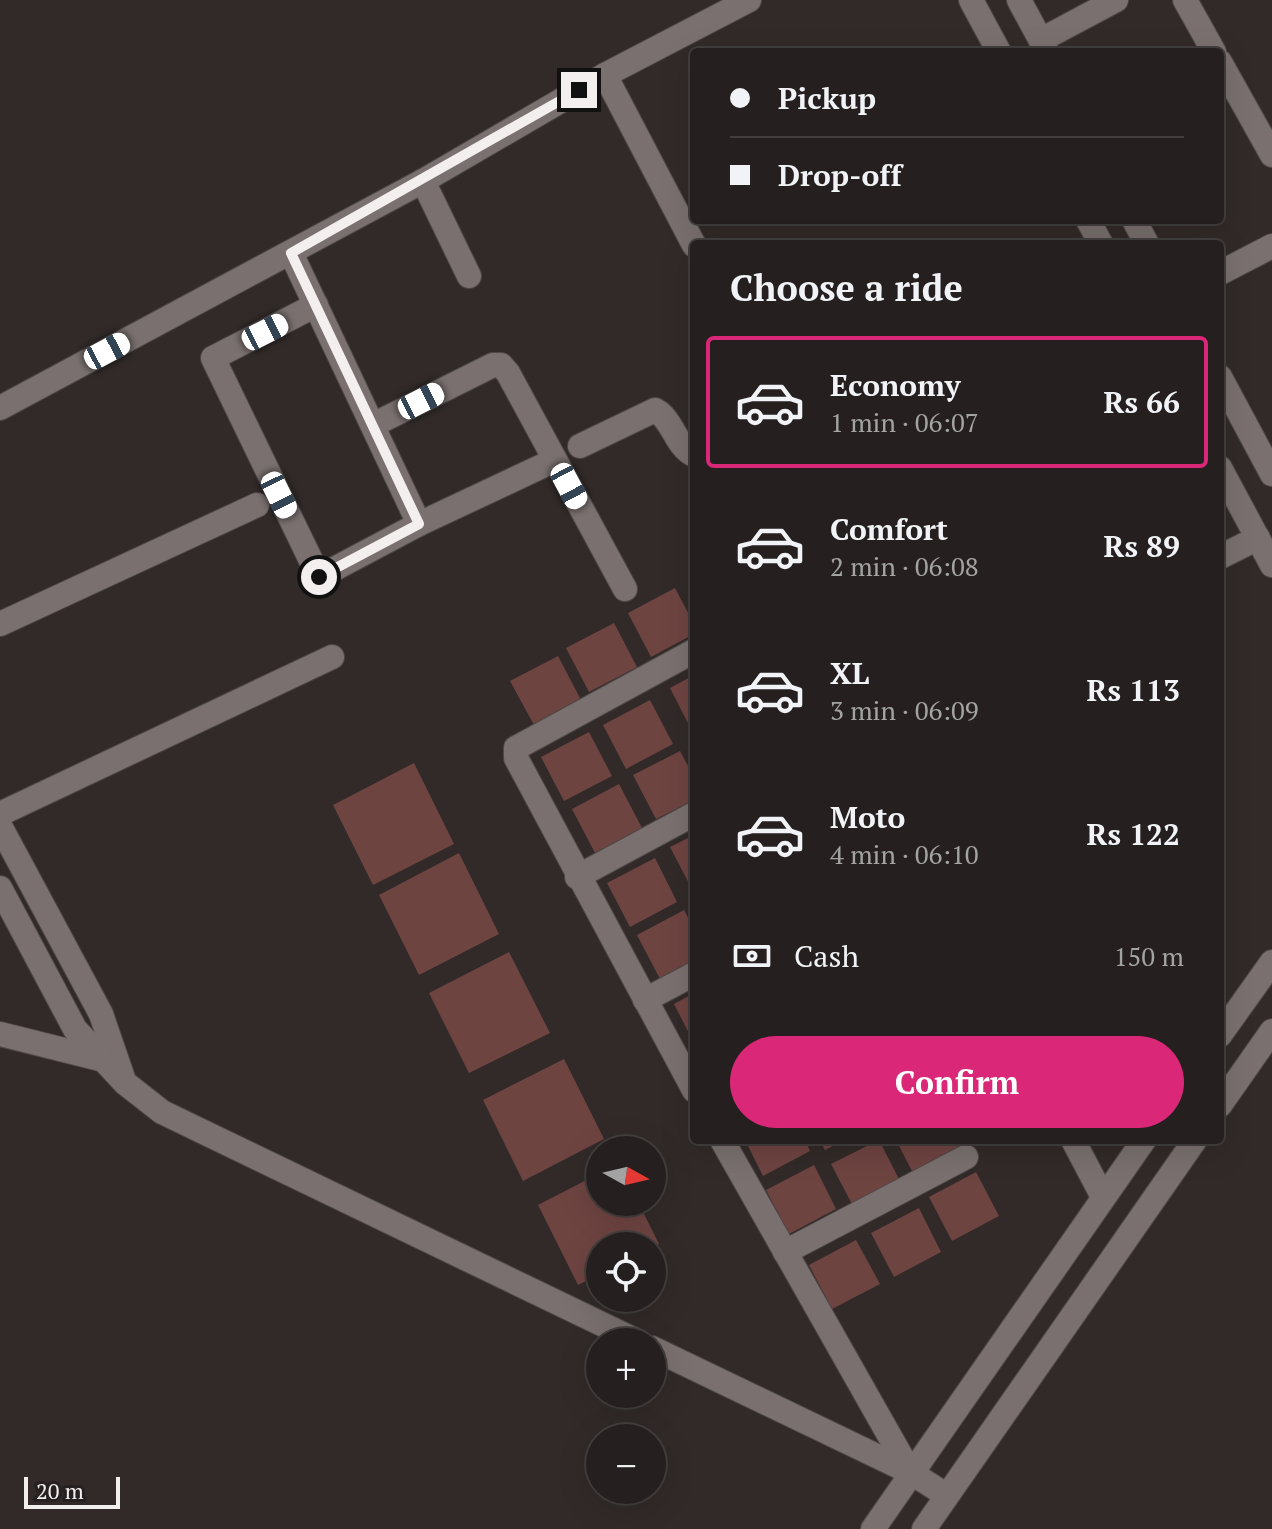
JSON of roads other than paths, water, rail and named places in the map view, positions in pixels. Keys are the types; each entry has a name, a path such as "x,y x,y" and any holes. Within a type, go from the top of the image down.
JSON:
{"street":[{"path":"0,408 291,253 423,181 605,75 749,0"},
{"path":"971,0 997,48"},
{"path":"1019,0 1044,46 1116,0"},
{"path":"1185,0 1212,48"},
{"path":"1224,69 1272,155"},
{"path":"605,75 691,240"},
{"path":"423,181 469,276"},
{"path":"1224,271 1272,246"},
{"path":"291,253 419,524"},
{"path":"316,305 213,358 319,577 419,524 555,460"},
{"path":"373,425 493,365 501,365 625,589"},
{"path":"1224,384 1272,474"},
{"path":"580,446 655,410 661,413 684,450 690,453"},
{"path":"1224,475 1272,565"},
{"path":"0,624 257,505"},
{"path":"1224,555 1258,538"},
{"path":"690,653 516,748 516,758 577,877 690,1083"},
{"path":"0,814 332,657"},
{"path":"577,877 690,816"},
{"path":"0,826 101,1014 125,1083"},
{"path":"0,888 75,1029 125,1083 176,1120 610,1328"},
{"path":"1224,1029 1272,962"},
{"path":"645,1000 690,976"},
{"path":"1224,1099 1272,1031"},
{"path":"0,1034 100,1059"},
{"path":"724,1144 910,1472"},
{"path":"1075,1144 1103,1197"},
{"path":"873,1529 1141,1144"},
{"path":"924,1529 1192,1144"},
{"path":"785,1252 966,1157"},
{"path":"666,1355 910,1472 946,1495"}]}
